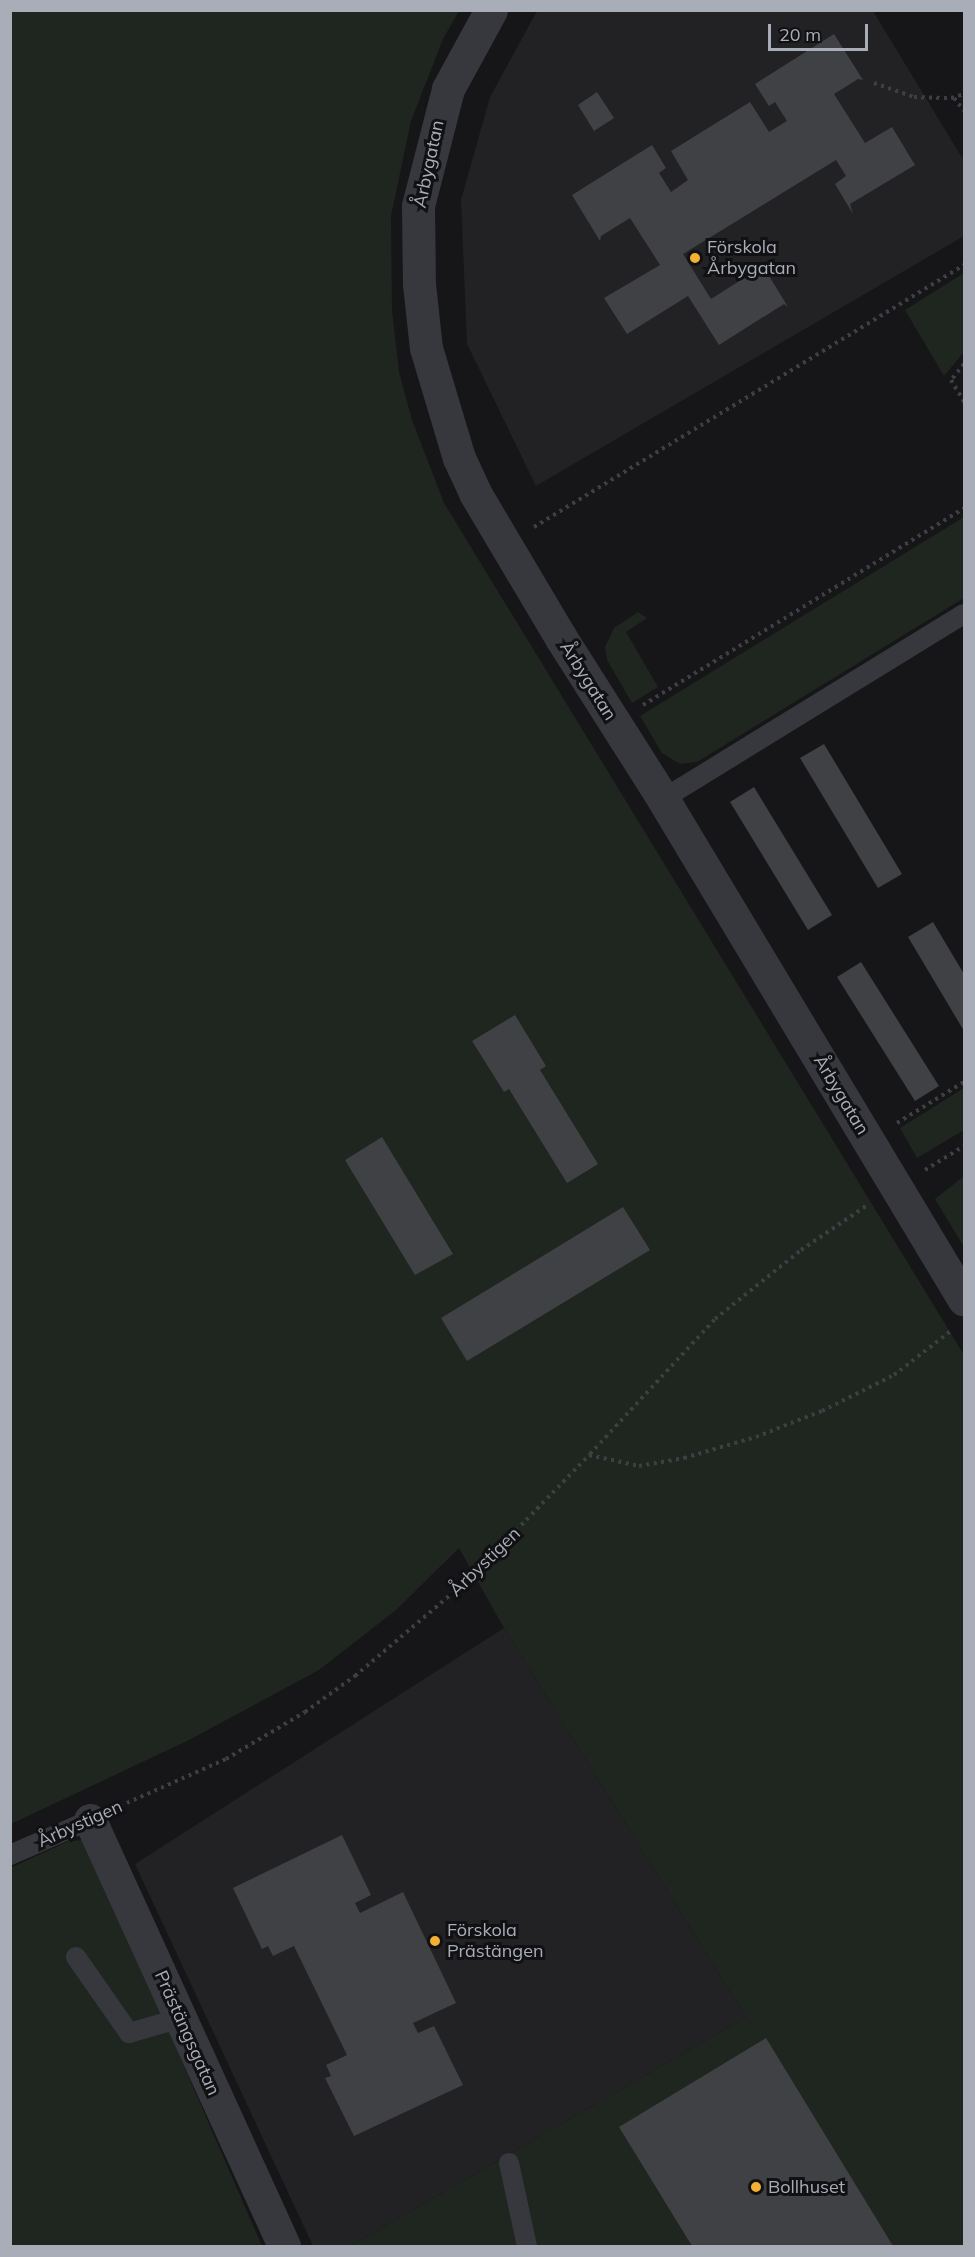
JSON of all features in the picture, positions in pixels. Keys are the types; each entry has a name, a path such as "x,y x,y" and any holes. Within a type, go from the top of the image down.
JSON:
{"street":[{"name":"Årbygatan","path":"491,10 448,89 431,145 418,206 419,284 426,348 442,410 475,493 614,723 663,799 868,1140 960,1313"},
{"name":"Prästängsgatan","path":"90,1820 284,2247"}],"lane":[{"path":"663,799 964,614"},
{"name":"Årbystigen","path":"10,1855 90,1820"},
{"path":"76,1957 129,2033 181,2018"},
{"path":"508,2163 527,2247"}],"path":[{"path":"874,83 914,97 954,98 964,94"},
{"path":"954,98 964,111"},
{"path":"505,544 964,265"},
{"path":"964,364 951,380 964,402"},
{"path":"614,723 964,508"},
{"path":"868,1140 964,1082"},
{"path":"920,1173 964,1146"},
{"name":"Årbystigen","path":"90,1820 226,1759 305,1712 346,1682 469,1579 589,1455 715,1319 801,1250 873,1201"},
{"path":"589,1455 639,1466 684,1458 756,1437 822,1411 894,1375 960,1313"}],"shaded area":[{"path":"11,11 459,11 443,39 411,121 391,216 392,310 399,372 412,420 444,503 964,1355 964,2246 351,2246 746,2017 504,1628 459,1548 396,1610 319,1670 189,1740 11,1824"},
{"name":"Förskola Årbygatan","path":"537,11 873,11 964,161 964,236 536,486 467,344 461,200 490,97"},
{"path":"964,273 964,352 944,376 905,310"},
{"path":"964,517 964,598 697,762 680,764 662,753 640,716"},
{"path":"638,612 647,618 626,632 658,687 632,703 607,660 605,647 614,628"},
{"path":"964,1088 964,1130 917,1158 900,1128"},
{"path":"964,1176 964,1247 935,1199"},
{"name":"Förskola Prästängen","path":"504,1628 746,2017 351,2246 313,2246 135,1864"},
{"path":"86,1840 262,2246 11,2246 10,1868 69,1841"}],"building":[{"path":"834,34 863,80 858,79 834,94 865,143 892,127 915,165 850,204 853,214 835,184 846,176 836,160 683,254 711,299 763,266 788,307 784,304 719,345 688,296 627,334 604,298 660,265 630,218 601,236 600,241 572,195 652,145 666,168 659,173 671,192 688,180 671,151 750,102 769,132 787,121 775,102 769,106 755,84"},
{"path":"597,92 614,118 594,131 578,105"},
{"path":"824,744 902,874 878,888 800,758"},
{"path":"754,787 832,915 808,930 730,802"},
{"path":"933,922 964,974 964,1031 908,937"},
{"path":"861,962 939,1086 915,1101 837,977"},
{"path":"515,1015 546,1066 540,1070 598,1164 567,1183 509,1089 504,1092 472,1041"},
{"path":"382,1137 453,1254 415,1275 345,1160"},
{"path":"623,1207 650,1250 467,1361 441,1318"},
{"path":"342,1835 371,1895 355,1903 360,1913 403,1892 456,2003 413,2023 418,2033 434,2026 463,2085 354,2136 325,2078 331,2076 326,2065 347,2055 294,1946 273,1956 268,1946 262,1949 233,1888"},
{"name":"Bollhuset","path":"766,2038 893,2246 692,2246 619,2127"}],"place":[{"name":"Förskola Årbygatan","path":"695,258"},
{"name":"Förskola Prästängen","path":"435,1941"},
{"name":"Bollhuset","path":"756,2187"}]}
